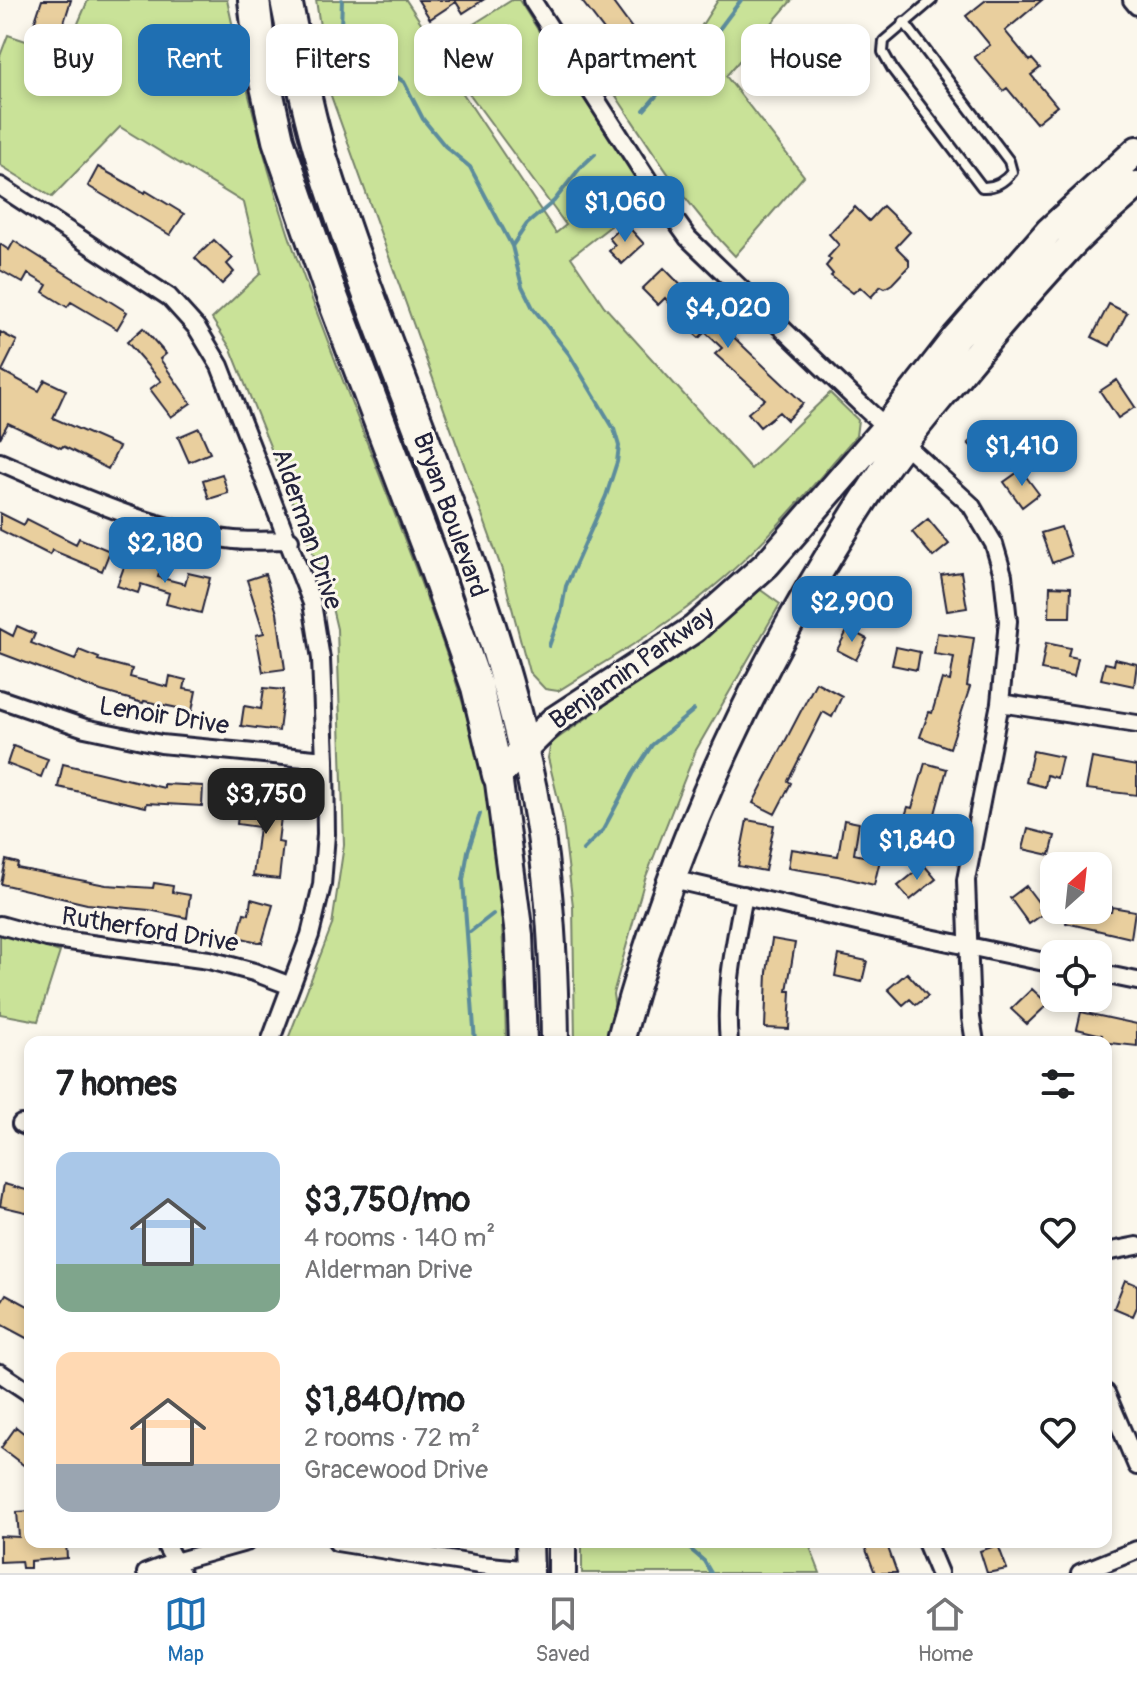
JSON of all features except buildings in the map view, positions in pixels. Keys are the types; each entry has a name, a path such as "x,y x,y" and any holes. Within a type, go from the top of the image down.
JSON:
{"highway":[{"path":"244,0 262,68"},
{"name":"Bryan Boulevard","path":"254,0 262,68 278,139 330,291 477,687 498,775"},
{"name":"Bryan Boulevard","path":"286,0 322,159 458,531 507,676 524,749"}],"main road":[{"name":"Benjamin Parkway","path":"622,1036 655,924 724,751 773,655 880,475 895,435 956,337 1049,231 1137,150"},
{"name":"Benjamin Parkway","path":"498,775 553,721 694,629 767,564 976,353 1068,249 1137,185"},
{"name":"Bryan Boulevard","path":"524,749 535,791 547,887 554,954 555,1036"},
{"path":"498,775 519,935 523,1036"},
{"path":"529,1548 530,1572"},
{"path":"562,1548 562,1573"}],"street":[{"path":"532,0 688,238 971,505 994,544 1003,575 1008,621 1000,703 966,880 974,1036"},
{"path":"1132,0 1137,6"},
{"name":"Alderman Drive","path":"0,186 169,297 197,328 220,366 312,603 321,659 325,760 326,834 322,885 310,935 272,1036"},
{"path":"0,462 111,509 175,528 235,540 290,540"},
{"name":"Lenoir Drive","path":"0,699 85,728 161,744 325,760"},
{"path":"1000,703 1137,724"},
{"path":"672,879 1040,961"},
{"path":"728,1036 731,966 744,895"},
{"name":"Rutherford Drive","path":"0,925 47,938 209,960 291,986"},
{"path":"1112,976 1137,981"},
{"path":"1112,1251 1137,1246"},
{"path":"0,1373 24,1389"},
{"path":"1112,1407 1137,1466"},
{"path":"167,1548 178,1567"},
{"path":"146,1573 178,1567 230,1548"},
{"path":"416,1548 480,1565 530,1572"},
{"path":"929,1548 939,1573"},
{"path":"1080,1573 1137,1550"}],"lane":[{"path":"904,22 1009,161 1012,172 1005,181 991,188 982,187 893,70 883,52 884,41 904,22 932,0"}],"green space":[{"path":"88,0 227,0 232,24 138,24 138,96 249,96 288,234 425,594 473,739 487,795 497,865 506,1036 289,1036 332,925 344,845 337,629 328,591 231,349 212,319 261,273 244,203 120,127 52,197 0,165 0,56 8,35 24,40 24,96 122,96 122,24 78,24"},
{"path":"316,0 406,0 422,24 414,24 414,96 465,96 556,233 566,225 471,96 522,96 522,24 474,24 512,0 519,0 538,30 538,96 583,96 648,197 571,257 604,306 751,469 830,393 858,420 856,436 787,515 732,571 694,603 558,691 545,689 529,672 502,570 331,96 398,96 398,24 320,24"},
{"path":"718,0 792,0 771,24 741,24 741,59 726,76 804,176 735,256 686,198 616,96 725,96 725,24 703,24"},
{"path":"758,588 780,604 696,750 645,879 613,994 616,1016 611,1036 575,1036 573,906 562,815 548,758 551,743 702,637"},
{"path":"0,933 60,952 38,1021 0,1014"},
{"path":"582,1548 810,1548 820,1573 582,1573"}],"waterway":[{"path":"342,0 341,28 347,47 366,62 387,70 404,82 423,119 445,146 470,167 512,246 522,286 533,308 569,354 614,429 619,446 617,462 606,496 566,586 561,613 549,646"},
{"path":"644,110 708,44 741,0"},
{"path":"512,246 527,224 554,201 595,154"},
{"path":"583,850 603,830 652,745 694,710"},
{"path":"475,1036 463,880 480,814"},
{"path":"470,932 493,914"},
{"path":"689,1548 704,1561 711,1573"}]}
